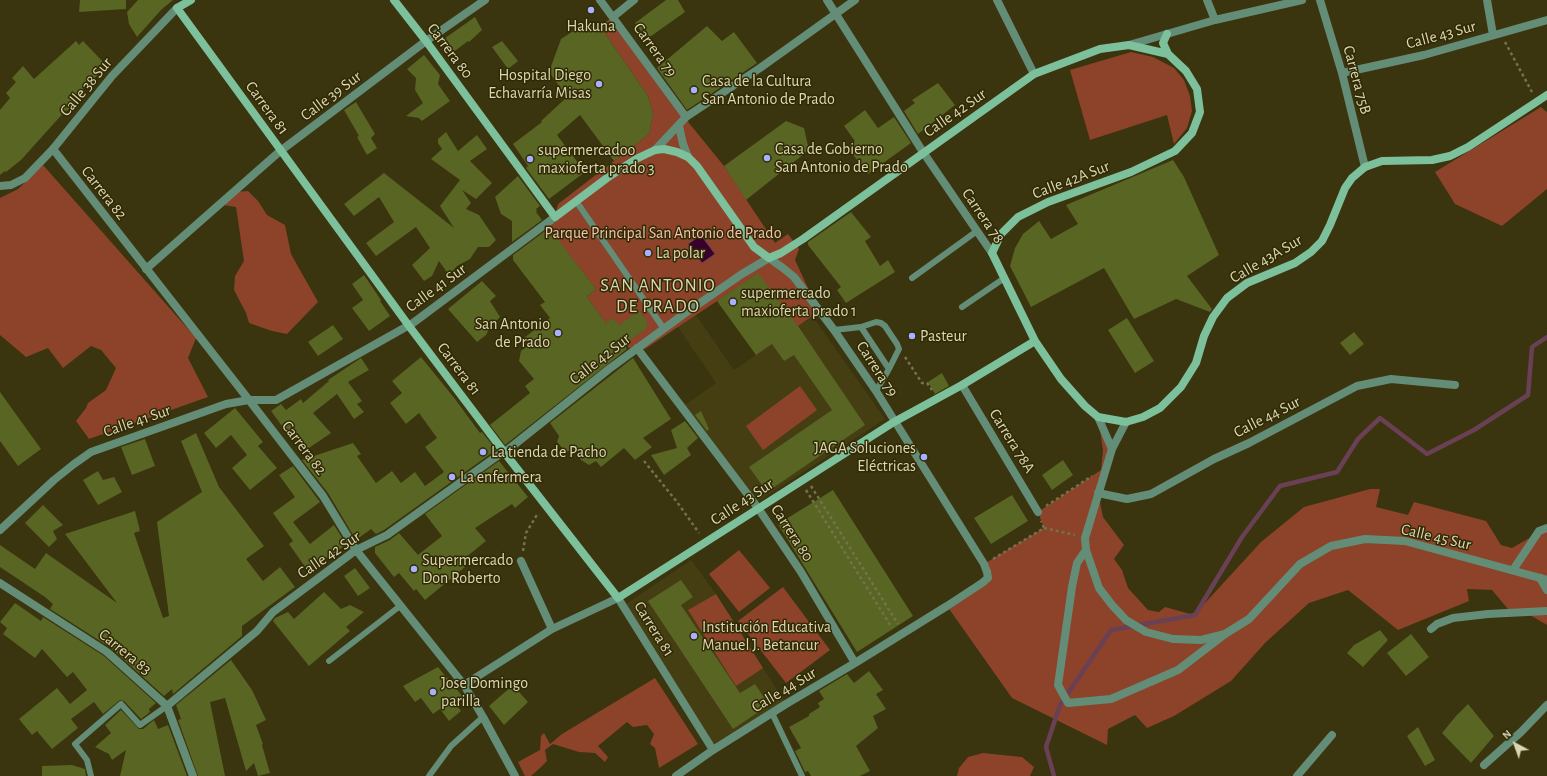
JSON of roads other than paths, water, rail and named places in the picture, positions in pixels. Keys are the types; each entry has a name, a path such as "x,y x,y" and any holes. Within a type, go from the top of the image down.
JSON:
{"main road":[{"name":"Calle 38 Sur","path":"177,8 190,0"},
{"name":"Carrera 80","path":"394,0 426,41 555,217"},
{"name":"Carrera 81","path":"177,8 408,326 618,598"},
{"path":"1168,34 1163,42 1168,54"},
{"name":"Calle 42 Sur","path":"769,258 803,240 923,152 1034,74 1100,49 1129,45"},
{"path":"1129,45 1168,54"},
{"name":"Calle 42A Sur","path":"992,253 1001,234 1018,217 1048,202 1131,172 1176,151 1192,133 1200,112 1197,89 1186,71 1168,54"},
{"name":"Calle 43A Sur","path":"1098,417 1126,422 1143,417 1160,408 1181,387 1196,363 1204,336 1213,317 1227,298 1247,283 1295,263 1311,252 1322,241 1345,188 1352,178 1365,167 1382,161 1432,160 1450,156 1468,147 1547,95"},
{"name":"Carrera 79","path":"655,150 664,149 677,152 688,157 697,166 754,247 769,258"},
{"name":"Calle 41 Sur","path":"555,217 624,166 655,150"},
{"name":"Carrera 78","path":"992,253 1035,341 1061,379 1085,406 1098,417"},
{"name":"Calle 43 Sur","path":"618,598 894,422 962,385 1035,341"}],"street":[{"name":"Calle 39 Sur","path":"146,270 281,151 426,41 485,0"},
{"name":"Carrera 79","path":"600,0 686,117"},
{"path":"613,17 634,0"},
{"name":"Carrera 78","path":"827,0 923,152 992,253"},
{"name":"Calle 41 Sur","path":"655,150 686,117 760,68 855,0"},
{"path":"997,0 1034,74"},
{"path":"1207,0 1215,20"},
{"name":"Calle 42 Sur","path":"1129,45 1215,20 1302,0"},
{"name":"Carrera 75B","path":"1320,0 1342,73 1365,167"},
{"path":"1487,0 1497,34"},
{"name":"Calle 38 Sur","path":"0,186 11,185 25,178 53,149 112,76 177,8"},
{"name":"Calle 43 Sur","path":"1342,73 1424,55 1547,20"},
{"name":"Carrera 79","path":"679,126 688,157"},
{"name":"Carrera 82","path":"53,149 323,496 356,550 464,685 515,776"},
{"name":"Calle 41 Sur","path":"0,530 74,464 92,452 226,404 249,400 276,400 408,326 555,217"},
{"name":"Carrera 79","path":"769,258 794,277 834,330 876,391 984,564 988,572 988,578"},
{"name":"Calle 42 Sur","path":"167,706 257,631 273,612 356,550 387,535 504,452 637,348 742,274 769,258"},
{"name":"Carrera 80","path":"637,348 758,508 801,572 856,663"},
{"name":"Calle 44 Sur","path":"1098,493 1127,499 1151,494 1357,386 1391,379 1455,385"},
{"name":"Carrera 78A","path":"962,385 1038,512"},
{"name":"Carrera 78","path":"1098,417 1112,449"},
{"path":"1126,422 1112,449 1085,538 1089,562 1099,588 1126,620 1146,632 1173,639 1200,640 1225,634"},
{"path":"1509,569 1539,531 1547,528"},
{"name":"Calle 45 Sur","path":"1225,634 1249,619 1300,564 1331,546 1365,539 1405,542 1543,579"},
{"path":"1086,550 1077,563 1072,587 1058,685 1068,703 1111,699 1178,670 1225,634"},
{"path":"521,561 552,629"},
{"name":"Calle 44 Sur","path":"676,776 713,750 901,635 988,578"},
{"path":"1543,579 1547,590"},
{"name":"Carrera 83","path":"0,582 107,652 167,706 193,776"},
{"name":"Calle 43 Sur","path":"464,685 552,629 618,598"},
{"name":"Carrera 81","path":"618,598 713,750"},
{"path":"1431,629 1437,624 1453,618 1488,614 1547,612"},
{"path":"1484,765 1521,732 1547,705"},
{"path":"1297,776 1332,735"}],"lane":[{"path":"576,200 664,329"},
{"path":"912,278 977,231"},
{"path":"962,307 1003,278"},
{"path":"834,330 861,327 876,322 881,323 893,338 899,349 876,391"},
{"path":"861,327 889,369"},
{"path":"329,661 400,606"},
{"path":"91,776 87,760 75,744 121,704 140,725 167,706"},
{"path":"772,713 802,776"},
{"path":"429,776 451,746 483,717"}],"waterway":[{"path":"1054,776 1046,747 1060,705 1111,630 1195,615 1242,537 1280,486 1337,472 1358,439 1380,418 1427,454 1474,430 1528,395 1532,347 1547,337"}],"place":[{"name":"Hakuna","path":"591,10"},
{"name":"Hospital Diego Echavarría Misas","path":"599,84"},
{"name":"Casa de la Cultura San Antonio de Prado","path":"694,90"},
{"name":"Casa de Gobierno San Antonio de Prado","path":"767,158"},
{"name":"supermercadoo maxioferta prado 3","path":"530,159"},
{"name":"La polar","path":"648,253"},
{"name":"supermercado maxioferta prado 1","path":"733,302"},
{"name":"San Antonio de Prado","path":"558,333"},
{"name":"Pasteur","path":"912,336"},
{"name":"La tienda de Pacho","path":"483,452"},
{"name":"JAGA Soluciones Eléctricas","path":"924,457"},
{"name":"La enfermera","path":"452,477"},
{"name":"Supermercado Don Roberto","path":"414,569"},
{"name":"Institución Educativa Manuel J. Betancur","path":"694,636"},
{"name":"Jose Domingo parilla","path":"433,692"}],"district":[{"name":"SAN ANTONIO DE PRADO","path":"658,296"}],"park label":[{"name":"Parque Principal San Antonio de Prado","path":"663,233"}]}
